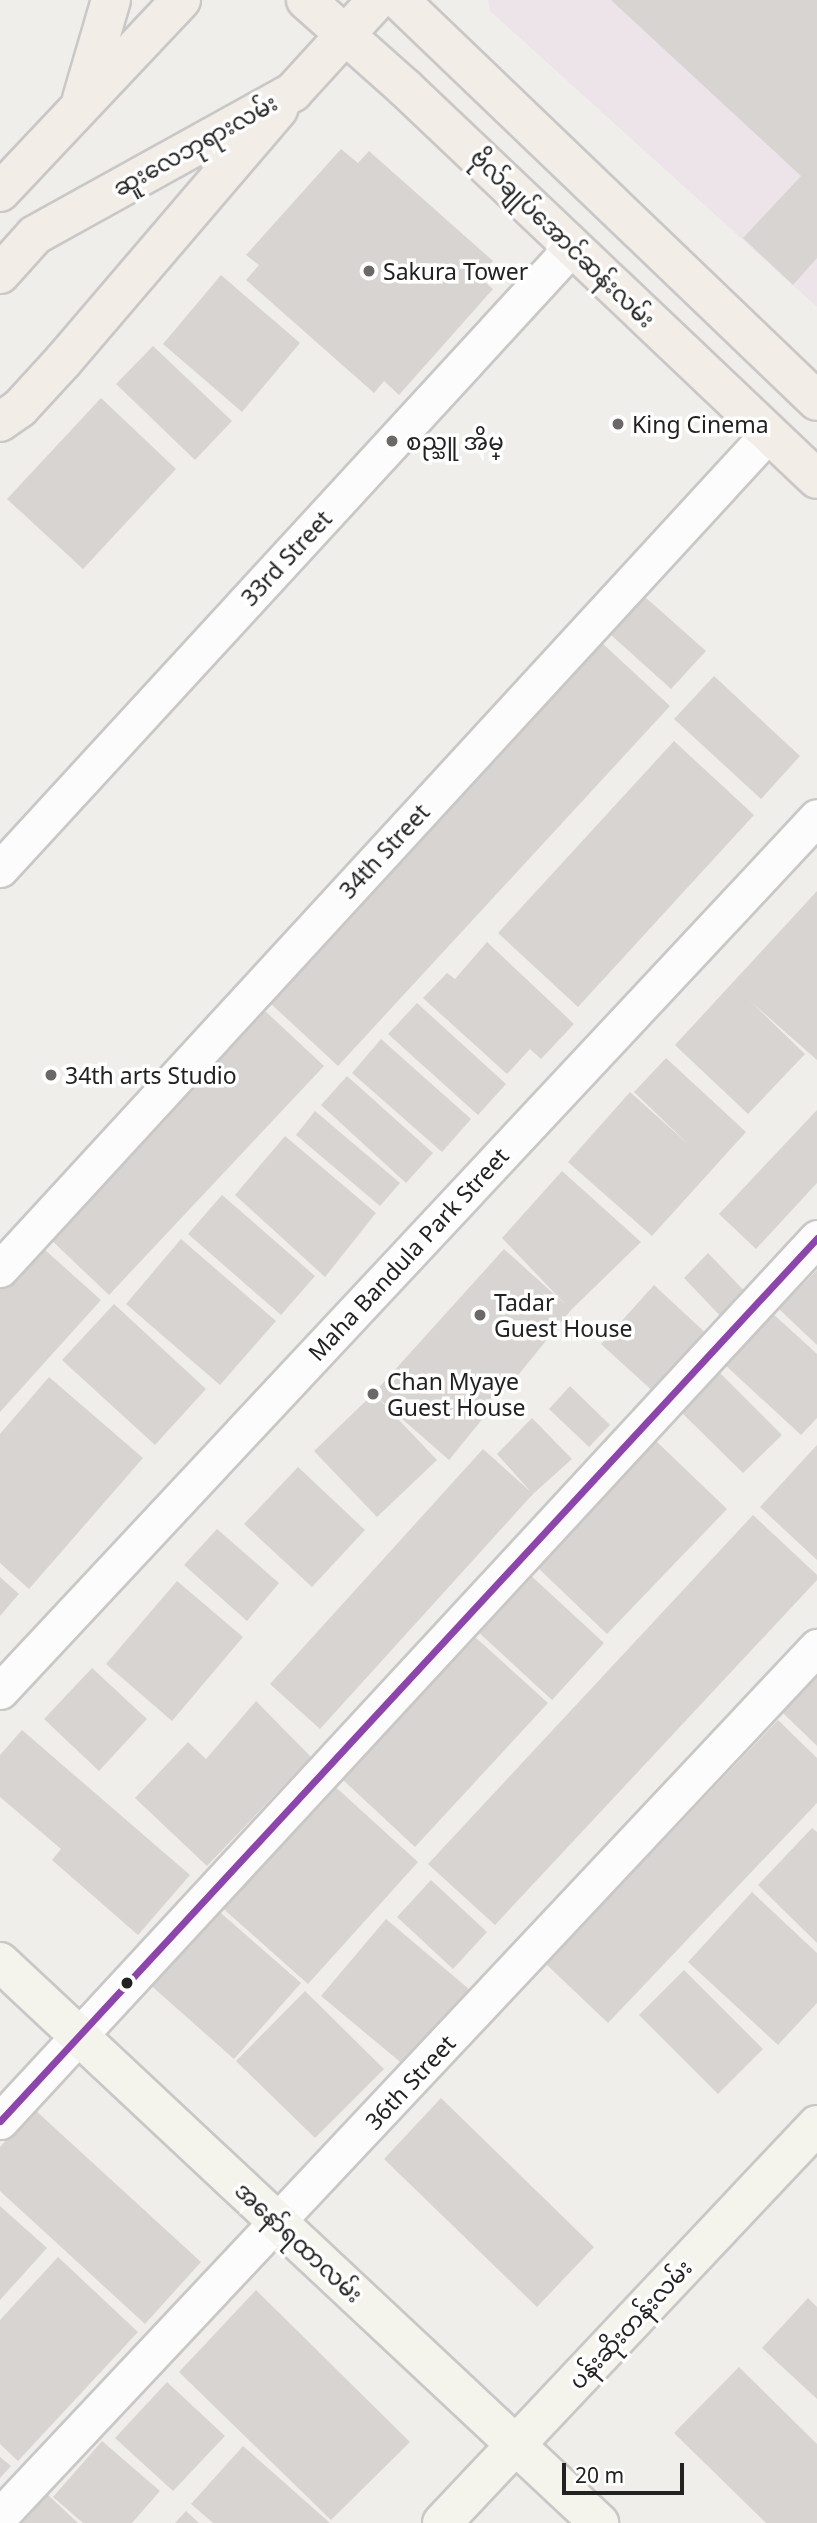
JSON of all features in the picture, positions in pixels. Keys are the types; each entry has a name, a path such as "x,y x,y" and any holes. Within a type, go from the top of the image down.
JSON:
{"main road":[{"path":"79,108 111,0"},
{"path":"0,192 181,0"},
{"name":"ဗိုလ်ချုပ်အောင်ဆန်းလမ်း","path":"306,0 404,87 817,479"},
{"name":"ဆူးလေဘုရားလမ်း","path":"0,274 35,236 293,92 377,0"},
{"path":"398,0 817,401"},
{"path":"205,191 265,150 336,77 370,70 404,87"},
{"path":"0,422 20,408 64,360 205,191 293,92"},
{"name":"အနော်ရထာလမ်း","path":"0,1962 599,2523"},
{"name":"ပန်းဆိုးတန်းလမ်း","path":"442,2523 817,2125"}],"street":[{"name":"33rd Street","path":"0,869 572,247"},
{"name":"34th Street","path":"0,1269 769,433"},
{"name":"Maha Bandula Park Street","path":"0,1691 817,817"},
{"path":"0,2121 817,1238"},
{"name":"36th Street","path":"0,2516 817,1647"}],"shaded area":[{"path":"488,0 817,0 817,307 490,11"}],"building":[{"path":"611,0 817,0 817,258 793,285 743,238 801,176"},
{"name":"Sakura Tower","path":"341,149 358,163 369,151 493,261 479,277 493,289 399,395 384,381 374,393 246,280 259,265 246,255"},
{"path":"221,275 300,343 242,412 163,344"},
{"path":"153,346 232,421 195,460 116,384"},
{"path":"101,398 176,469 83,569 7,499"},
{"path":"645,597 706,651 671,689 611,635"},
{"path":"601,642 670,706 338,1066 270,1003"},
{"path":"714,676 800,756 761,799 674,719"},
{"path":"674,741 754,815 578,1007 498,933"},
{"path":"817,891 817,1060 749,1000 805,1054 748,1114 675,1045"},
{"path":"487,942 574,1024 541,1059 530,1049 507,1074 423,998 447,973 455,979"},
{"path":"417,1003 506,1084 478,1115 388,1034"},
{"path":"262,1008 324,1066 109,1295 47,1236"},
{"path":"381,1039 471,1119 442,1152 352,1073"},
{"path":"666,1058 746,1132 652,1236 568,1162 630,1092 688,1144 634,1092"},
{"path":"347,1076 433,1153 406,1183 321,1105"},
{"path":"817,1110 817,1183 756,1249 719,1214"},
{"path":"315,1111 400,1183 380,1206 296,1135"},
{"path":"285,1136 376,1213 325,1277 235,1195"},
{"path":"562,1171 641,1242 571,1310 449,1460 377,1397 437,1460 377,1517 314,1451 373,1394 504,1249 565,1304 502,1238"},
{"path":"222,1195 315,1276 281,1315 188,1234"},
{"path":"181,1239 276,1321 220,1385 126,1304"},
{"path":"35,1241 101,1300 0,1412 0,1280"},
{"path":"708,1253 753,1300 729,1325 684,1278"},
{"path":"817,1270 817,1345 779,1309"},
{"path":"654,1285 710,1337 657,1395 601,1344"},
{"path":"114,1304 206,1389 155,1445 62,1360"},
{"path":"771,1312 817,1354 817,1418 801,1435 724,1364"},
{"path":"719,1372 782,1435 743,1473 680,1411"},
{"path":"49,1377 143,1458 29,1589 0,1563 0,1434"},
{"path":"570,1386 610,1425 589,1447 549,1409"},
{"path":"532,1418 572,1459 533,1494 320,1729 270,1684 483,1449 531,1492 497,1454"},
{"path":"655,1440 727,1509 607,1634 535,1565"},
{"path":"817,1445 817,1560 760,1507"},
{"path":"298,1467 365,1530 312,1587 244,1524"},
{"path":"753,1515 817,1575 817,1580 495,1925 428,1864"},
{"path":"217,1529 279,1583 247,1621 184,1565"},
{"path":"527,1572 604,1643 552,1700 475,1629"},
{"path":"0,1577 19,1594 0,1616"},
{"path":"177,1581 243,1637 172,1721 106,1664"},
{"path":"474,1636 548,1703 415,1847 342,1779"},
{"path":"92,1668 147,1719 99,1771 44,1719"},
{"path":"817,1673 817,1746 781,1711"},
{"path":"256,1701 311,1757 207,1866 135,1798 188,1742 206,1759"},
{"path":"778,1720 817,1758 817,1803 608,2023 546,1964"},
{"path":"22,1730 190,1875 138,1935 52,1860 61,1849 0,1797 0,1755"},
{"path":"329,1781 418,1862 308,1984 218,1904"},
{"path":"812,1828 817,1832 817,1943 758,1885"},
{"path":"431,1880 487,1932 453,1969 397,1917"},
{"path":"752,1892 817,1953 817,2003 778,2045 688,1962"},
{"path":"214,1907 301,1983 234,2059 147,1982"},
{"path":"386,1919 476,1995 411,2071 321,1996"},
{"path":"684,1970 763,2049 718,2094 639,2015"},
{"path":"305,1991 384,2069 315,2138 236,2061"},
{"path":"441,2098 594,2247 537,2307 384,2159"},
{"path":"34,2109 201,2262 145,2324 0,2191 0,2147"},
{"path":"0,2206 47,2248 0,2300"},
{"path":"58,2257 138,2332 18,2461 0,2444 0,2320"},
{"path":"256,2290 410,2442 331,2520 179,2372"},
{"path":"808,2298 817,2307 817,2399 762,2348"},
{"path":"739,2367 817,2444 817,2523 766,2523 674,2433"},
{"path":"167,2382 225,2436 173,2491 115,2438"},
{"path":"102,2441 160,2491 132,2523 83,2523 53,2497"},
{"path":"243,2446 330,2523 213,2523 191,2504"},
{"path":"0,2457 11,2466 0,2478"},
{"path":"47,2494 78,2523 18,2523"},
{"path":"186,2511 199,2523 175,2523"}],"transit line":[{"path":"0,2121 817,1238"}],"place":[{"name":"Sakura Tower","path":"369,271"},
{"name":"King Cinema","path":"618,424"},
{"name":"စည္သူ အိမ္","path":"392,441"},
{"name":"34th arts Studio","path":"51,1075"},
{"name":"Tadar Guest House","path":"480,1315"},
{"name":"Chan Myaye Guest House","path":"373,1394"}]}
